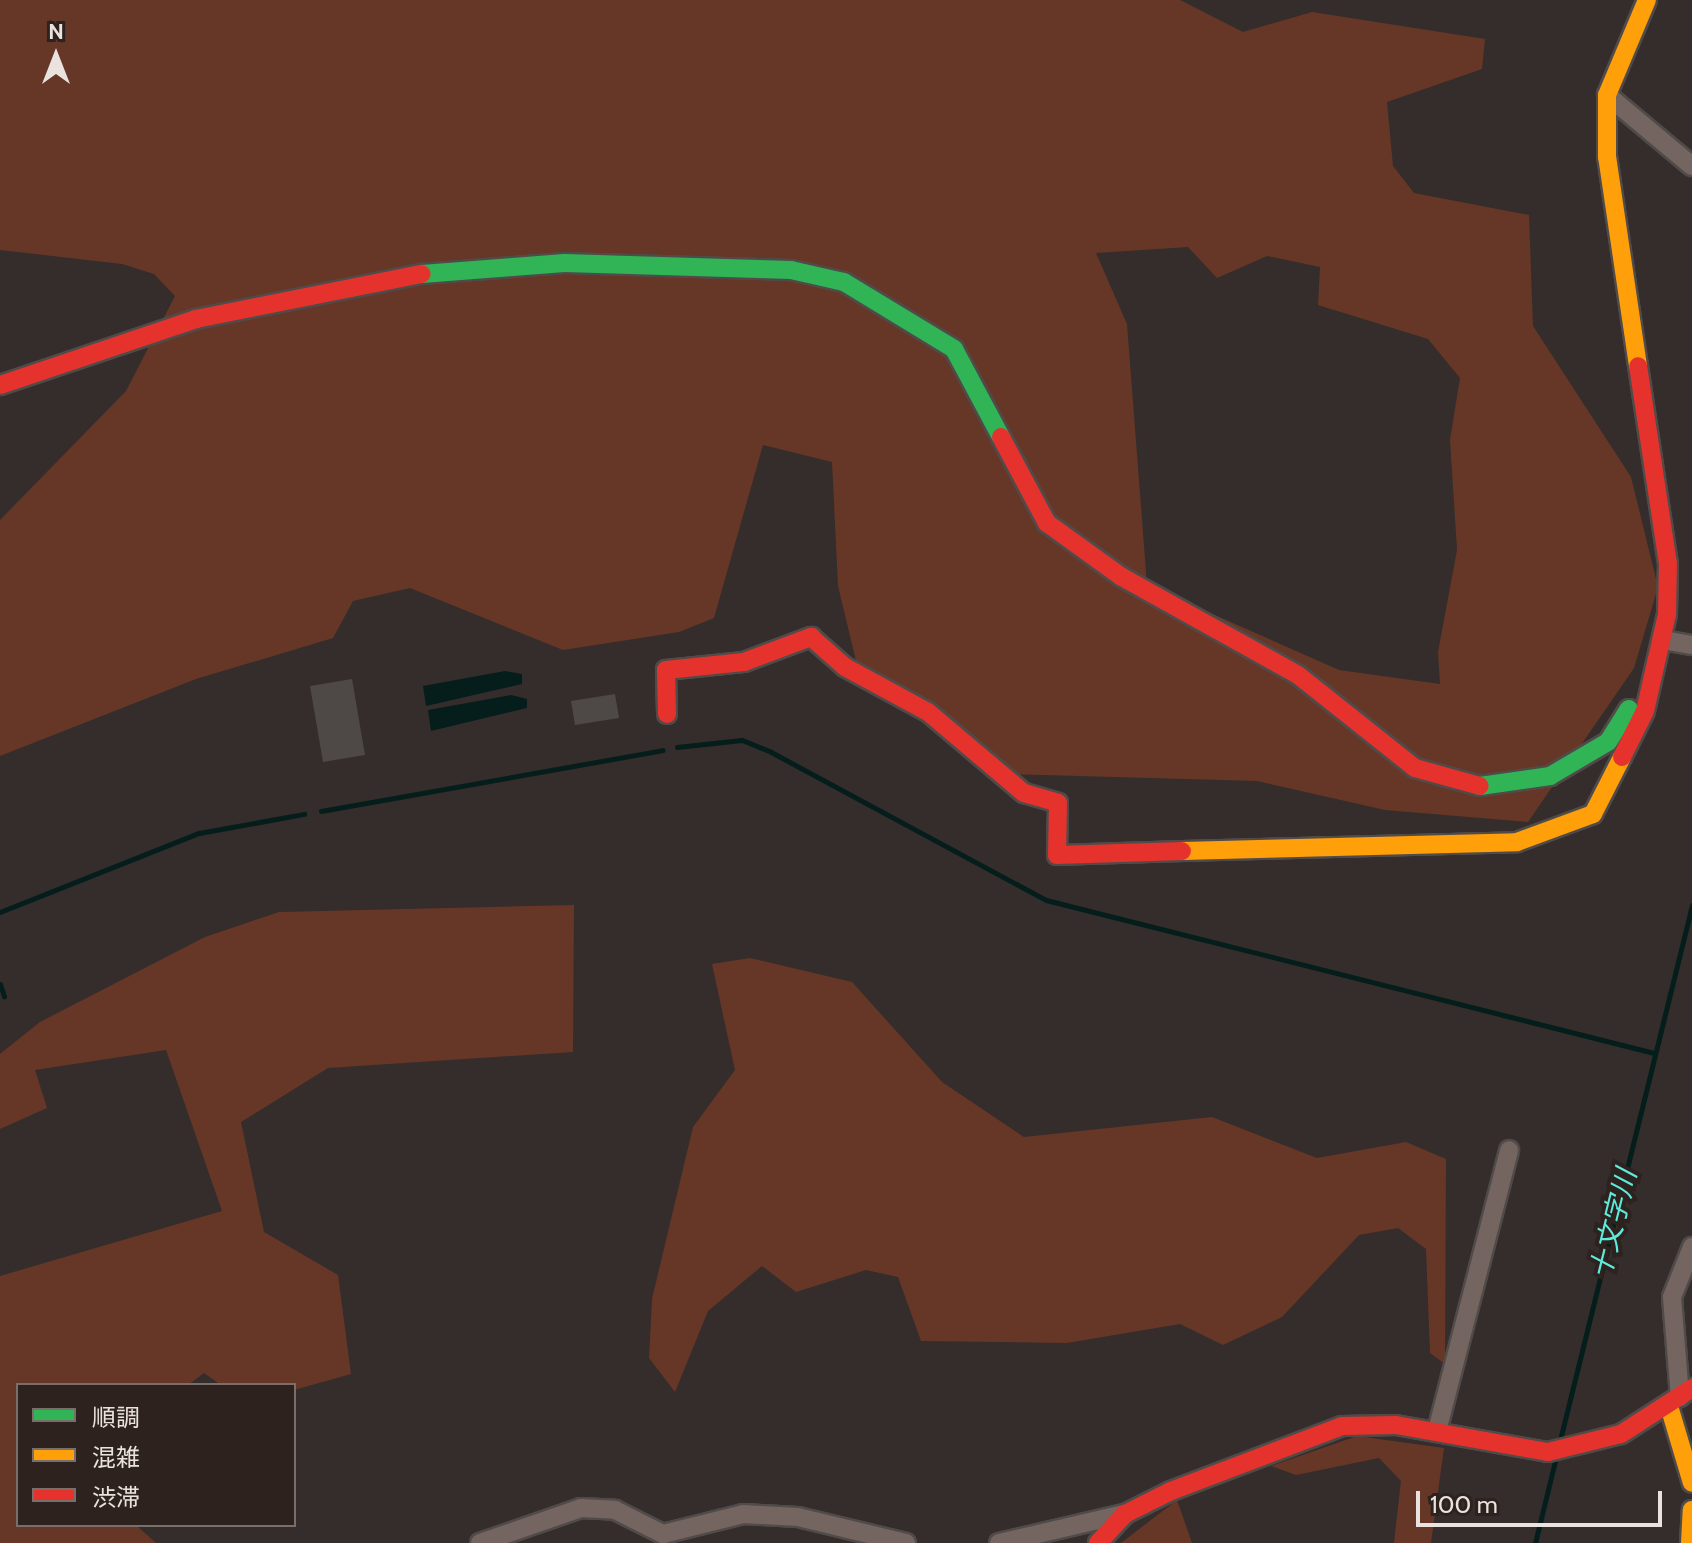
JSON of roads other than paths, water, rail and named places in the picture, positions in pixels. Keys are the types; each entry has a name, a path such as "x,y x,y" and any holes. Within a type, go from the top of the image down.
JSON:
{"street":[{"path":"667,714 666,670 744,662 811,637 845,667 928,712 1024,793 1058,803 1057,855 1517,842 1593,814 1645,711 1663,640 1668,564 1607,157 1607,95 1647,0"},
{"path":"1607,95 1692,166"},
{"path":"0,385 196,319 445,270 565,263 791,270 844,282 954,349 1047,523 1122,577 1298,675 1415,768 1478,786 1550,776 1608,742 1653,673"},
{"path":"1663,640 1692,645"},
{"path":"1437,1431 1509,1150"},
{"path":"1692,1247 1672,1297 1692,1483"},
{"path":"999,1543 1125,1514 1342,1426 1437,1431 1548,1452 1621,1434 1681,1397"},
{"path":"480,1543 581,1508 615,1510 663,1534 743,1514 798,1517 906,1543"},
{"path":"1690,1543 1692,1510"},
{"path":"1098,1543 1125,1514"}],"water":[{"path":"505,671 522,674 522,684 426,706 423,686"},
{"path":"511,695 527,699 527,708 431,731 428,710"}],"waterway":[{"path":"677,747 742,740 771,752 1046,900 1654,1053"},
{"path":"321,811 663,750"},
{"path":"0,912 199,833 304,814"},
{"name":"十文字川","path":"1560,1440 1692,905"},
{"path":"0,984 4,996"},
{"name":"十文字川","path":"1535,1543 1556,1457"}]}
